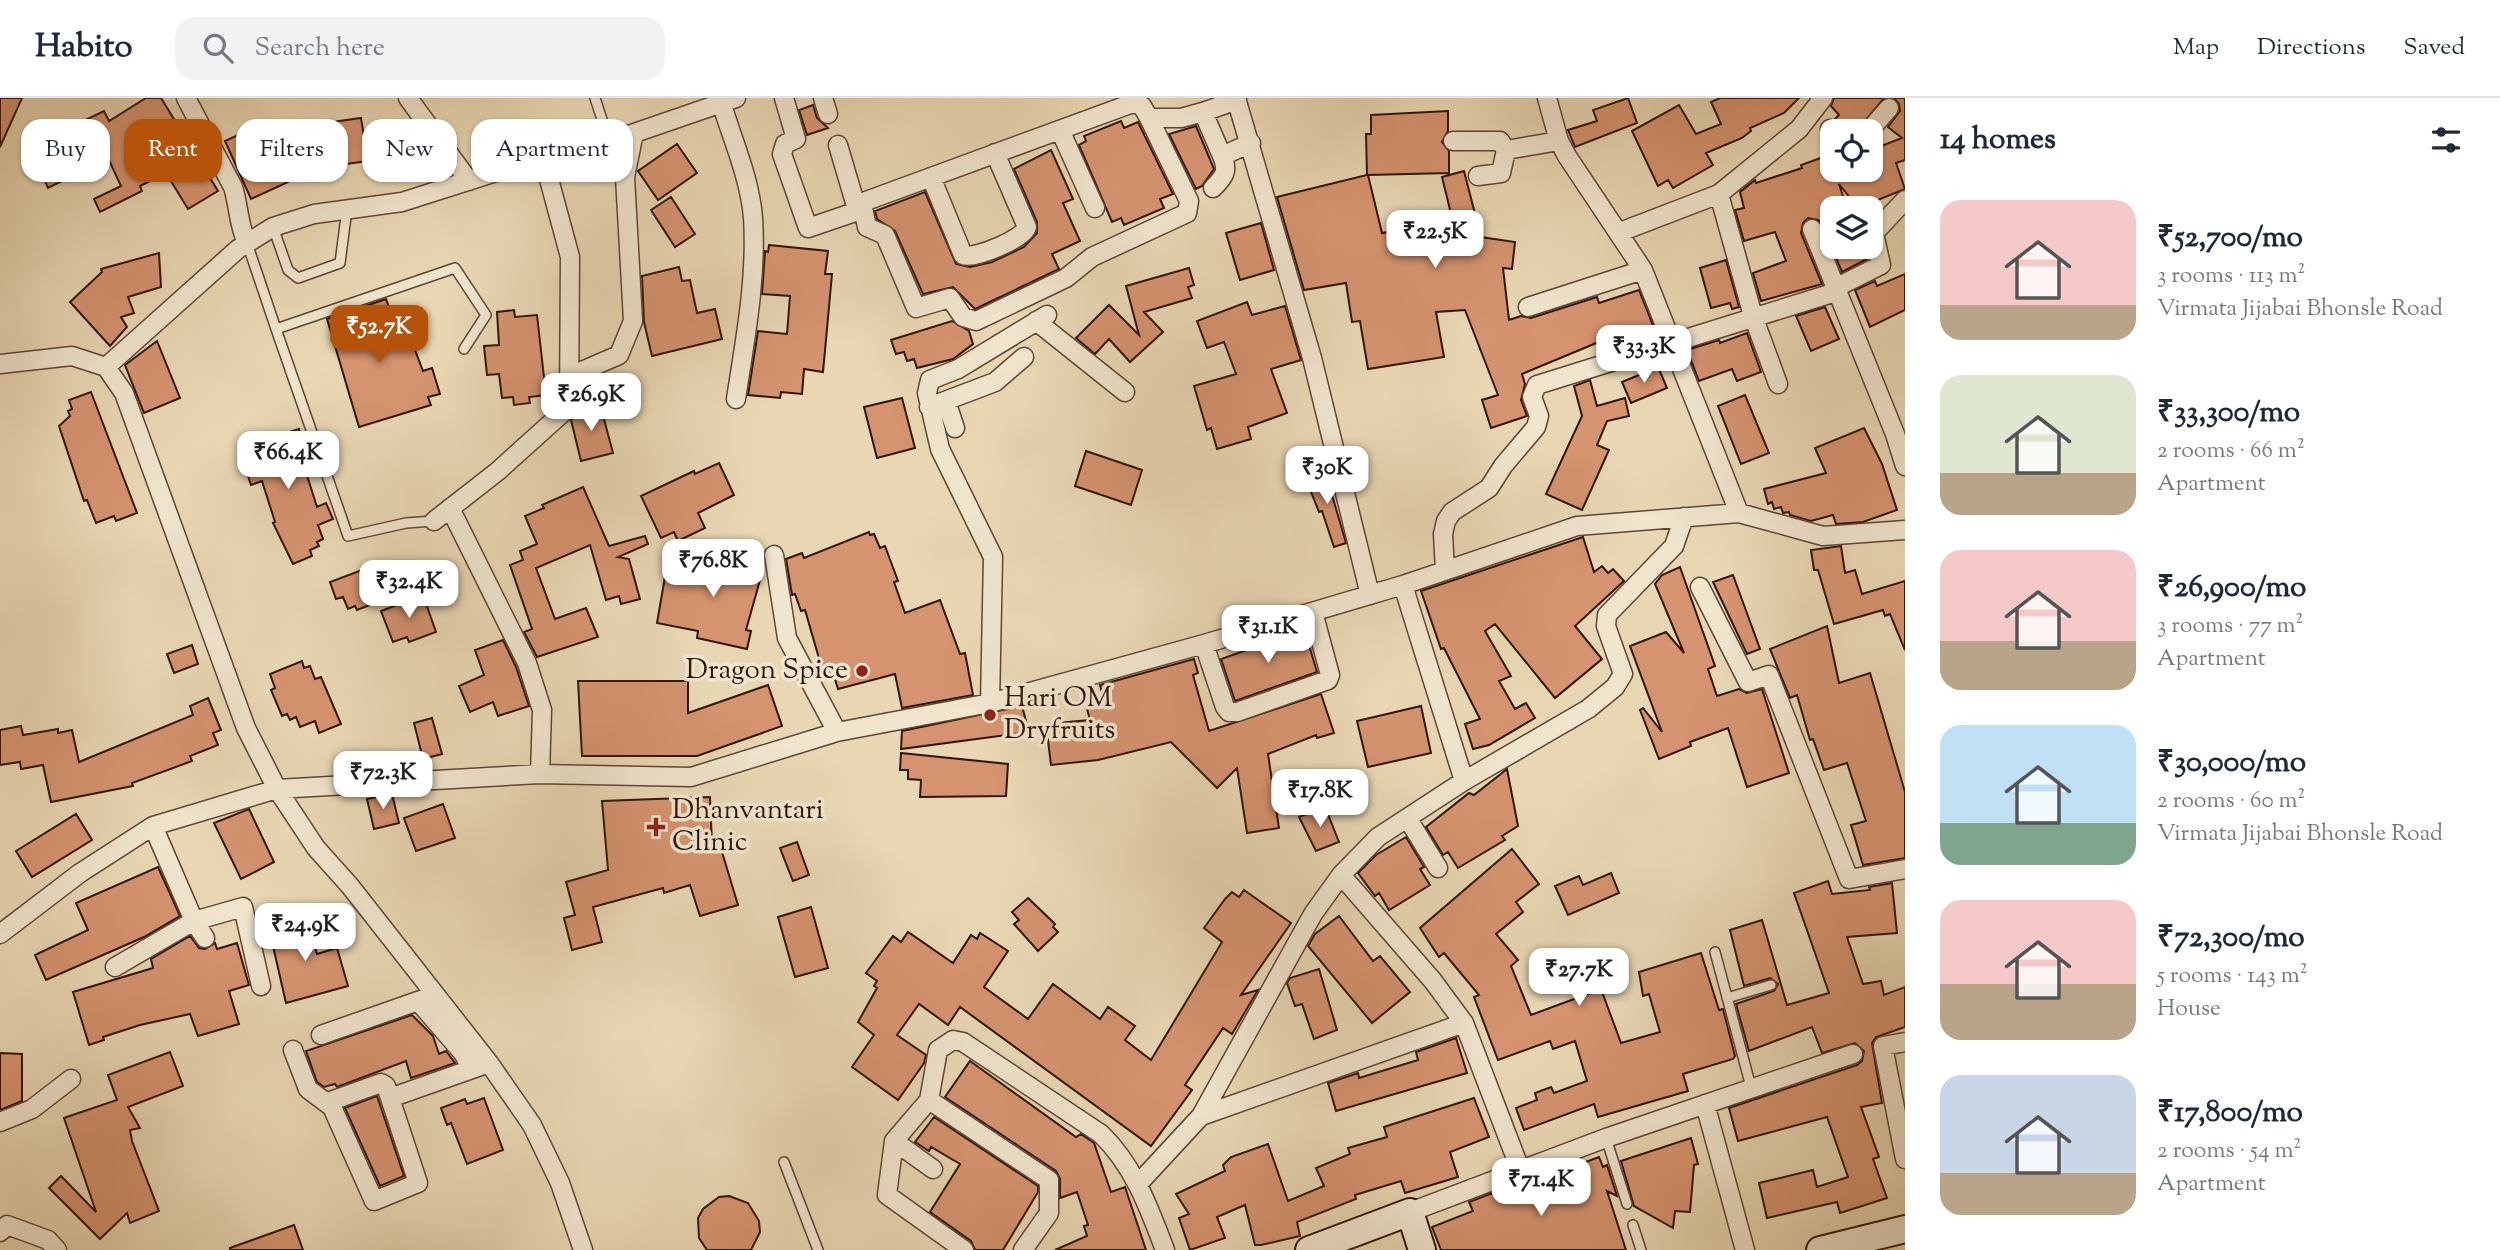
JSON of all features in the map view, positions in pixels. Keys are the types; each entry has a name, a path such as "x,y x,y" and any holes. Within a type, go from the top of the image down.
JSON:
{"street":[{"path":"186,98 233,187 238,203 239,226 247,243"},
{"path":"106,367 247,243 273,227 314,214 402,202 469,181 408,98"},
{"path":"1547,98 1559,141 1643,270 1739,513"},
{"path":"1620,232 1719,194 1799,129 1824,98"},
{"path":"792,99 796,139 782,147 782,154 808,228 855,212 856,206 838,145"},
{"path":"1150,118 1181,118 1236,99 1312,358 1370,595"},
{"path":"582,372 619,355 633,321 625,177 634,133 721,102 748,188 753,218 750,302 736,399"},
{"path":"1133,103 1142,106 1150,118 1189,201 1187,213 1092,257 1066,278 976,321 963,317 950,298 916,309 886,235 867,226 862,205 866,201 1133,103"},
{"path":"1879,119 1889,108"},
{"path":"1203,112 1226,166 1225,176 1213,188"},
{"path":"1060,130 1095,208"},
{"path":"1452,141 1500,141 1506,150 1501,173 1478,176"},
{"path":"1506,150 1559,141"},
{"path":"1222,156 1251,143"},
{"path":"931,177 963,255 972,257 1022,236 1027,227 995,153"},
{"path":"434,521 498,471 569,407 570,257 550,182"},
{"path":"1719,194 1753,316 1778,384"},
{"path":"1445,571 1443,534 1446,521 1452,512 1489,488 1503,466 1536,427 1539,416 1532,397 1537,385 1836,292 1842,285 1881,265 1874,233 1905,200"},
{"path":"1812,229 1895,433 1905,466"},
{"path":"1528,307 1643,270"},
{"path":"990,703 993,557 940,449 929,407 927,393 930,380 958,369 1042,318 1125,392"},
{"path":"0,364 72,356 106,367 124,393 246,729 278,789 316,848 435,995 481,1066 532,1125 560,1183 583,1250"},
{"path":"929,407 995,382 1024,357"},
{"path":"946,401 955,428"},
{"path":"450,508 527,663 542,710 540,774"},
{"path":"0,934 80,873 153,826 278,789 540,774 691,777 837,732 990,703 1204,644 1402,585 1577,526 1739,513 1823,536 1905,530"},
{"path":"1138,1184 1201,1116 1313,914 1341,875 1378,837 1464,781 1588,709 1615,687 1623,674 1606,626 1607,615 1674,546 1684,517"},
{"path":"774,555 787,638 837,732"},
{"path":"1402,585 1464,781"},
{"path":"1700,587 1748,682 1769,675 1849,879 1905,869"},
{"path":"1204,644 1225,707 1229,712 1237,712 1328,680 1330,675 1313,612"},
{"path":"1408,819 1438,868"},
{"path":"153,826 194,921 205,938"},
{"path":"1341,875 1433,981 1464,1023 1520,1169"},
{"path":"115,968 194,921 243,907 261,986"},
{"path":"321,1035 435,995"},
{"path":"418,1001 463,1052 481,1066"},
{"path":"1201,1116 1464,1023"},
{"path":"964,1250 887,1195 894,1141 929,1100 938,1049 953,1040 963,1042 1101,1134 1119,1152 1138,1184 1165,1250"},
{"path":"1905,1042 1883,1046 1905,1159"},
{"path":"293,1050 308,1090 328,1101 374,1201 418,1183 386,1086 381,1083 328,1101"},
{"path":"1309,1250 1606,1138 1853,1054"},
{"path":"390,1098 481,1066"},
{"path":"0,1122 32,1109 71,1079"},
{"path":"929,1100 1049,1180 1049,1213 1023,1250"},
{"path":"1705,1104 1745,1250"},
{"path":"894,1141 933,1169"},
{"path":"1410,1212 1422,1250"},
{"path":"0,1232 7,1225 48,1240 57,1250"},
{"path":"1832,1249 1904,1234"}],"lane":[{"path":"595,98 602,119"},
{"path":"273,227 288,270 298,278 340,263 347,209"},
{"path":"247,243 348,536 406,523 434,521"},
{"path":"276,329 455,268 486,315 464,349"},
{"path":"1715,952 1751,1087"},
{"path":"1727,998 1771,985"},
{"path":"1606,1138 1627,1204"},
{"path":"784,1162 818,1250"},
{"path":"1633,1225 1641,1250"}],"building":[{"path":"0,98 22,98 0,147"},
{"path":"146,98 161,98 174,119 124,119 124,182 148,182 140,186 142,191 100,212 94,199 121,186 110,162 110,120"},
{"path":"1628,98 1637,123 1575,147 1568,130 1597,121 1593,110"},
{"path":"1720,98 1799,98 1784,113 1750,128 1751,131 1742,138 1706,153 1713,165 1673,188 1668,180 1658,186 1632,131 1679,105 1696,134 1721,124 1711,102"},
{"path":"1834,98 1884,98 1867,119 1835,119 1839,115 1831,106"},
{"path":"1894,98 1905,98 1905,160 1896,163 1905,189 1883,198 1848,196 1839,184 1843,196 1820,196 1820,222 1808,218 1803,223 1801,233 1822,284 1761,301 1753,273 1786,261 1775,232 1744,241 1735,210 1744,208 1740,192 1755,180 1756,183 1802,168 1801,165 1820,158 1820,182 1883,182 1883,145 1902,138 1888,127 1900,111"},
{"path":"813,105 817,118 828,128 807,135 799,110"},
{"path":"104,111 108,119 87,119"},
{"path":"1448,111 1448,131 1442,142 1449,151 1449,173 1368,175 1382,233 1453,222 1442,177 1464,171 1481,237 1515,242 1512,269 1503,268 1509,320 1521,316 1531,318 1597,297 1599,303 1639,290 1654,328 1619,339 1618,334 1522,374 1525,384 1521,400 1527,416 1491,428 1482,400 1498,395 1465,310 1436,312 1444,357 1368,369 1360,321 1352,322 1346,283 1304,290 1277,197 1367,175 1366,134 1371,134 1371,115"},
{"path":"361,118 362,162 348,164 348,120"},
{"path":"1121,121 1124,128 1138,122 1173,194 1160,199 1164,208 1124,225 1121,218 1112,222 1079,145 1086,141 1084,136"},
{"path":"1196,126 1214,169 1202,186 1196,189 1169,134"},
{"path":"236,136 236,166 225,141"},
{"path":"677,144 697,173 658,200 638,171"},
{"path":"1051,150 1073,199 1063,203 1080,241 1052,254 1059,269 975,309 953,287 923,294 895,231 877,219 875,211 925,192 956,264 970,267 992,262 1024,247 1037,233 1037,222 1014,169"},
{"path":"45,182 60,182 48,188"},
{"path":"172,182 212,182 218,191 188,209"},
{"path":"243,182 288,182 251,199"},
{"path":"671,197 695,234 675,247 651,210"},
{"path":"1261,223 1274,270 1240,280 1226,233"},
{"path":"769,245 828,251 825,274 832,274 823,372 804,369 802,394 781,392 780,398 748,395 758,331 787,334 790,296 762,294 765,251 768,252"},
{"path":"159,253 161,287 128,297 134,313 121,317 127,327 110,346 70,302 102,272 101,269"},
{"path":"1837,259 1867,259 1842,272"},
{"path":"1726,260 1739,307 1732,309 1730,303 1711,308 1700,268"},
{"path":"679,267 682,281 690,280 697,313 715,309 722,339 652,356 644,322 642,276"},
{"path":"1189,268 1194,285 1188,287 1192,298 1144,312 1163,332 1130,362 1109,339 1095,354 1076,338 1109,305 1139,335 1126,286"},
{"path":"1905,274 1905,310 1870,327 1855,290 1875,281 1877,286"},
{"path":"386,299 404,349 413,345 423,371 432,368 440,394 428,397 431,405 359,427 327,319"},
{"path":"1247,302 1252,315 1285,306 1301,360 1271,369 1287,413 1248,427 1251,439 1217,449 1211,428 1207,430 1194,386 1236,374 1224,342 1207,348 1197,321"},
{"path":"1825,307 1839,339 1811,351 1796,316"},
{"path":"514,310 515,317 537,315 546,395 529,397 530,403 514,405 513,397 502,398 499,374 487,375 484,346 499,345 497,312"},
{"path":"952,321 969,331 973,344 953,359 917,368 914,359 907,361 904,352 896,354 891,340"},
{"path":"1747,333 1761,372 1737,381 1732,369 1699,381 1687,350 1719,340 1720,343"},
{"path":"157,341 180,398 144,413 125,365"},
{"path":"1658,367 1667,388 1631,403 1622,382"},
{"path":"1590,380 1597,406 1625,398 1629,416 1607,421 1597,445 1609,450 1582,510 1546,494 1582,416 1574,386"},
{"path":"91,392 137,513 116,521 114,516 96,523 87,500 84,501 59,426 70,416 68,411 72,409 69,400"},
{"path":"1745,395 1769,453 1741,464 1718,406"},
{"path":"902,398 915,448 877,458 864,407"},
{"path":"600,404 613,453 581,461 571,420 580,409"},
{"path":"1864,428 1882,464 1897,510 1863,522 1836,524 1833,515 1811,521 1790,515 1789,512 1783,513 1781,507 1774,509 1772,502 1768,504 1764,489 1826,473 1815,448"},
{"path":"299,429 310,464 304,466 317,507 326,503 333,519 318,525 323,539 317,542 319,546 310,550 312,556 293,564 273,523 275,522 262,481 251,485 239,448"},
{"path":"1086,451 1142,470 1131,505 1075,486"},
{"path":"719,463 734,495 698,513 705,528 678,541 674,532 661,538 641,496 694,471 695,474"},
{"path":"1325,471 1346,543 1334,547 1322,511 1319,512 1306,479"},
{"path":"583,487 609,546 645,536 648,544 618,557 629,559 640,599 621,604 619,596 606,600 590,545 536,568 555,619 586,608 598,637 537,657 524,632 532,629 510,565 523,560 520,551 537,544 525,516 544,508 542,505"},
{"path":"869,532 870,535 874,534 880,548 885,546 898,581 894,582 905,613 940,600 960,654 965,653 973,695 902,708 895,674 838,689 834,676 825,679 805,610 801,611 795,594 792,595 786,559 802,553 804,558"},
{"path":"1583,537 1594,572 1602,566 1608,573 1613,569 1624,581 1575,626 1602,659 1555,698 1495,624 1485,631 1511,676 1499,681 1515,709 1526,703 1535,718 1489,745 1473,749 1465,724 1480,719 1444,648 1441,649 1421,591"},
{"path":"1841,546 1845,573 1855,570 1862,594 1905,581 1905,650 1890,614 1885,616 1883,610 1834,624 1818,570 1814,570 1811,550"},
{"path":"719,551 756,557 760,580 746,630 751,631 747,649 697,638 698,631 657,623 667,565 715,574"},
{"path":"1680,567 1715,666 1708,669 1717,696 1739,689 1747,693 1762,689 1789,773 1747,787 1728,728 1690,742 1691,746 1659,759 1640,710 1643,708 1662,732 1630,646 1666,632 1684,653 1655,584 1662,575"},
{"path":"362,570 375,603 357,610 355,606 348,609 343,597 336,599 330,582"},
{"path":"1733,575 1760,649 1747,654 1713,582"},
{"path":"423,595 436,632 409,642 407,637 393,642 381,611"},
{"path":"1827,626 1839,683 1870,673 1905,792 1905,858 1863,865 1851,825 1866,821 1847,763 1824,770 1813,739 1810,740 1797,695 1790,698 1770,649"},
{"path":"1306,635 1317,672 1235,701 1221,659 1247,650 1245,644 1272,636 1273,640 1282,636 1284,642"},
{"path":"503,640 516,667 529,706 498,716 493,702 470,712 459,686 484,675 475,650"},
{"path":"192,645 198,664 174,673 167,654"},
{"path":"1194,659 1198,673 1193,675 1209,731 1321,694 1334,733 1317,738 1316,735 1268,754 1279,828 1247,833 1237,768 1217,788 1171,742 1098,760 1051,765 1046,724 1090,720 1086,705 1104,701 1100,685"},
{"path":"302,661 304,668 310,666 315,679 321,677 341,724 319,733 315,721 300,727 296,717 290,720 287,714 282,716 271,690 275,688 270,674"},
{"path":"578,681 688,681 688,713 768,685 782,726 697,756 582,756"},
{"path":"208,698 221,730 213,733 218,745 190,756 192,761 132,783 133,786 51,802 43,765 21,769 20,762 0,765 0,730 21,726 23,735 58,729 58,733 72,730 79,762 193,715 190,706"},
{"path":"1022,706 1029,732 901,749 902,731"},
{"path":"1421,706 1431,753 1368,767 1357,721"},
{"path":"432,718 442,754 423,759 414,723"},
{"path":"901,753 1008,764 1006,796 920,797 921,780 908,779 908,770 900,770"},
{"path":"1507,769 1518,826 1502,836 1505,840 1458,868 1448,852 1443,855 1426,827 1469,793 1474,795"},
{"path":"392,794 399,823 374,829 367,799"},
{"path":"710,797 712,844 719,842 738,905 700,916 690,885 664,893 663,888 593,907 602,942 572,950 564,918 575,915 566,882 608,870 602,801"},
{"path":"443,804 455,838 416,851 404,818"},
{"path":"1325,807 1339,842 1316,851 1299,817"},
{"path":"249,809 274,862 241,879 214,823"},
{"path":"76,814 92,840 32,877 16,851"},
{"path":"1406,837 1424,867 1420,869 1430,885 1389,910 1379,893 1375,896 1358,873 1376,855"},
{"path":"797,842 809,875 793,881 780,848"},
{"path":"1512,849 1539,884 1516,902 1523,912 1496,934 1518,960 1511,966 1531,1015 1601,989 1621,1043 1660,1032 1649,994 1643,996 1639,972 1701,953 1719,1010 1723,1009 1735,1056 1733,1059 1683,1074 1688,1091 1598,1117 1594,1104 1524,1130 1516,1108 1537,1100 1535,1093 1551,1087 1554,1093 1587,1081 1575,1041 1553,1049 1550,1041 1498,1060 1474,997 1479,995 1444,953 1439,957 1420,928"},
{"path":"158,867 180,916 144,937 46,980 35,955 88,930 76,903"},
{"path":"1611,873 1619,893 1568,915 1555,886 1579,876 1583,885"},
{"path":"1828,881 1832,894 1870,890 1869,887 1892,883 1897,933 1847,937 1863,984 1881,981 1884,995 1905,987 1905,1027 1876,1037 1872,1043 1882,1103 1861,1107 1879,1157 1873,1159 1887,1198 1840,1213 1837,1202 1767,1218 1759,1183 1813,1170 1817,1187 1848,1177 1827,1117 1738,1141 1729,1108 1857,1065 1862,1061 1864,1051 1855,1043 1822,1053 1812,1027 1749,1051 1736,1004 1774,991 1778,984 1770,978 1744,986 1730,930 1762,920 1787,1005 1829,993 1794,893"},
{"path":"1244,890 1291,923 1241,995 1258,990 1232,1034 1223,1028 1185,1085 1192,1090 1151,1146 960,1007 948,1025 919,1004 897,1035 926,1055 924,1063 898,1100 852,1067 874,1035 858,1022 877,988 874,986 877,981 866,973 893,936 901,942 908,932 953,963 971,935 977,939 980,933 1008,951 984,987 1028,1019 1053,984 1100,1019 1108,1007 1135,1026 1125,1040 1151,1060 1222,942 1204,928 1232,892 1239,897"},
{"path":"1028,898 1055,924 1053,927 1058,932 1038,951 1014,924 1019,920 1012,912"},
{"path":"811,907 828,968 795,977 778,917"},
{"path":"1339,916 1373,961 1380,956 1410,992 1372,1023 1308,946 1315,934"},
{"path":"301,917 307,938 312,937 317,954 337,948 348,986 286,1003 270,933 275,932 273,924"},
{"path":"190,936 199,948 205,949 215,943 217,949 237,943 249,985 229,991 239,1024 198,1036 190,1014 140,1025 103,1037 104,1040 89,1045 73,992 153,968 151,959"},
{"path":"1319,969 1337,1030 1314,1039 1302,1004 1295,1006 1287,983 1290,978"},
{"path":"412,1015 433,1036 439,1054 446,1051 455,1063 411,1078 406,1061 337,1087 335,1084 324,1087 317,1082 306,1051"},
{"path":"1456,1038 1467,1073 1336,1111 1328,1083 1358,1073 1359,1078 1418,1060 1416,1052"},
{"path":"170,1052 183,1086 128,1107 140,1128 130,1130 132,1141 159,1211 130,1223 127,1213 100,1239 49,1188 61,1176 96,1212 64,1118 117,1100 108,1075"},
{"path":"0,1053 22,1054 22,1101 0,1110"},
{"path":"970,1061 1076,1137 1081,1134 1094,1143 1111,1192 1125,1187 1146,1250 1055,1250 1087,1236 1084,1226 1088,1225 1077,1192 1060,1198 1060,1179 1056,1171 945,1097"},
{"path":"377,1096 404,1176 380,1186 345,1108"},
{"path":"484,1098 503,1150 467,1164 451,1123 447,1125 441,1108 465,1099 467,1104"},
{"path":"1474,1098 1489,1137 1450,1152 1458,1177 1405,1193 1401,1181 1355,1195 1356,1199 1297,1222 1300,1236 1261,1245 1255,1245 1245,1205 1217,1217 1225,1238 1190,1250 1179,1218 1189,1214 1176,1194 1225,1171 1223,1165 1231,1157 1268,1144 1288,1201 1324,1186 1316,1168 1350,1154 1348,1148 1387,1137 1384,1127"},
{"path":"934,1117 1038,1186 1038,1192 1003,1250 975,1250 971,1241 930,1212 960,1164 931,1147 929,1151 915,1142"},
{"path":"1691,1138 1698,1164 1694,1165 1690,1212 1675,1211 1673,1228 1634,1206 1621,1161"},
{"path":"1599,1157 1603,1167 1607,1165 1617,1196 1607,1191 1626,1250 1441,1250 1432,1227 1473,1211 1469,1202 1503,1189 1507,1198 1538,1186 1543,1198 1570,1187 1564,1170"},
{"path":"729,1196 748,1203 759,1221 760,1232 751,1250 707,1250 699,1238 698,1218 703,1209 719,1197"},
{"path":"294,1225 303,1250 230,1250 230,1248"}],"place":[{"name":"Dragon Spice","path":"862,671"},
{"name":"Hari OM Dryfruits","path":"990,715"},
{"name":"Dhanvantari Clinic","path":"656,827"}]}
